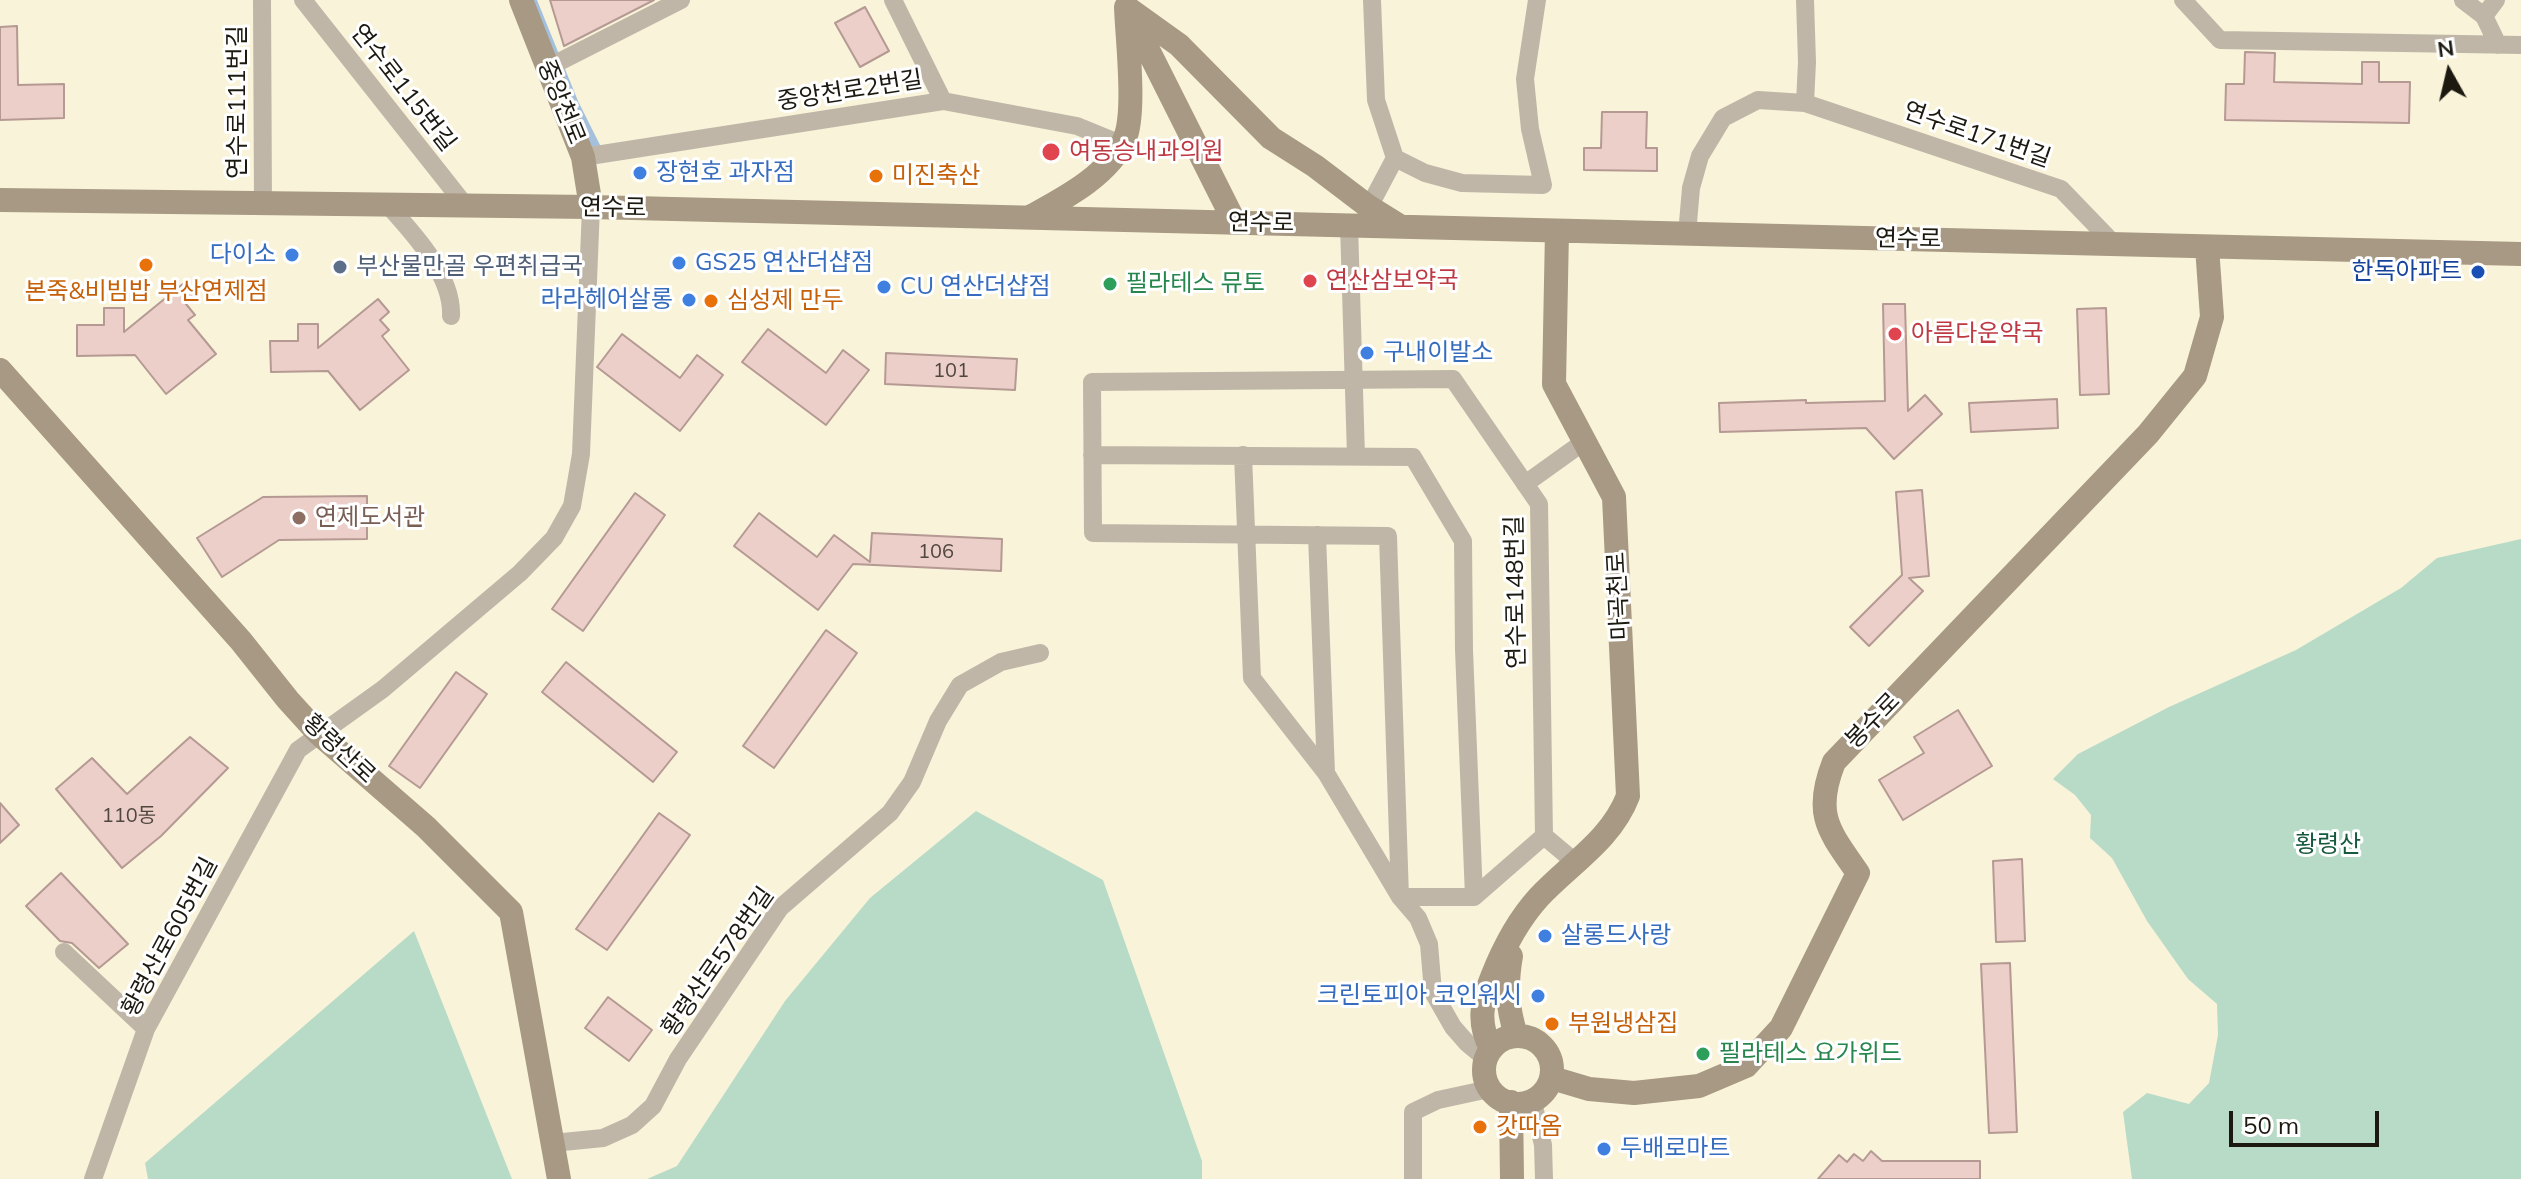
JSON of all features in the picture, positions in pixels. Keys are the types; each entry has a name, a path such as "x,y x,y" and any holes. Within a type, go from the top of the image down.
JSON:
{"street":[{"name":"연수로111번길","path":"262,0 263,203"},
{"name":"연수로115번길","path":"303,0 465,205"},
{"name":"중앙천로","path":"521,0 583,157 591,207"},
{"path":"547,68 681,0"},
{"path":"893,0 943,101"},
{"path":"1372,0 1376,100 1395,158 1425,173 1462,183 1543,185 1530,129 1525,79 1537,0"},
{"path":"1805,0 1805,103"},
{"path":"2183,0 2220,40 2521,45"},
{"path":"2463,0 2484,16 2498,45"},
{"path":"2484,16 2496,0"},
{"path":"1030,218 1076,191 1107,164 1126,138 1130,105 1124,3"},
{"path":"1124,3 1179,45 1271,138 1400,227"},
{"path":"1124,3 1235,223"},
{"name":"연수로171번길","path":"1687,234 1691,188 1700,156 1723,118 1758,100 1805,103 2061,189 2114,244"},
{"name":"중앙천로2번길","path":"583,157 943,101 1077,126 1121,144"},
{"path":"1369,207 1395,158"},
{"name":"연수로","path":"0,200 591,207 2521,254"},
{"path":"387,204 415,235 444,280 451,316"},
{"name":"황령산로605번길","path":"93,1179 146,1029 298,750 383,689 520,573 554,538 572,506 581,454 591,207"},
{"path":"1349,225 1356,456"},
{"name":"마곡천로","path":"1489,1089 1483,1074 1488,1053 1481,1014 1484,996 1502,952 1537,900 1612,828 1628,796 1614,497 1554,384 1557,231"},
{"name":"봉수로","path":"1552,1078 1589,1089 1634,1093 1699,1086 1746,1066 1781,1028 1858,873 1834,840 1823,814 1834,762 2148,434 2195,376 2212,317 2207,247"},
{"name":"황령산로","path":"2,374 241,641 318,733 426,827 511,912 559,1179"},
{"name":"연수로148번길","path":"1400,897 1388,536 1093,533 1092,382 1453,379 1539,504 1544,836"},
{"path":"1525,484 1585,441"},
{"path":"1092,455 1413,457 1463,541 1474,897"},
{"path":"1243,455 1252,678 1326,773 1400,897 1418,918 1429,944 1433,992 1453,1027 1467,1043 1488,1053 1502,1039 1516,1035 1532,1038 1545,1048 1552,1062 1552,1078 1545,1092 1522,1102 1501,1100 1489,1089 1438,1100 1413,1112 1413,1179"},
{"path":"1317,535 1326,773"},
{"name":"황령산로578번길","path":"553,1143 603,1138 632,1125 653,1106 678,1059 780,908 890,813 912,782 938,721 960,685 1001,662 1040,653"},
{"path":"1400,897 1474,897 1544,836 1575,862"},
{"name":"마곡천로","path":"1514,933 1507,997 1516,1035"},
{"path":"64,952 146,1029"},
{"path":"1512,1179 1522,1102"},
{"path":"1522,1102 1543,1145 1544,1179"}],"green space":[{"name":"황령산","path":"2521,539 2521,1179 2132,1179 2123,1112 2147,1093 2189,1104 2209,1083 2218,1035 2217,1004 2188,979 2147,921 2112,858 2090,838 2091,815 2075,795 2053,779 2078,754 2169,707 2296,650 2401,588 2437,558"},
{"path":"976,811 1103,880 1202,1161 1202,1179 647,1179 677,1166 785,1001 870,898"},
{"path":"414,931 512,1179 148,1179 145,1163"}],"water":[{"path":"513,0 537,0 578,101 603,151 580,163"}],"building":[{"path":"550,0 654,0 564,46"},
{"path":"865,7 889,51 860,67 835,23"},
{"path":"17,26 18,85 64,84 64,118 0,120 0,27"},
{"path":"2245,52 2275,53 2274,82 2362,84 2362,62 2379,62 2379,82 2410,82 2409,123 2225,120 2226,84 2244,84"},
{"path":"1602,112 1647,112 1646,148 1657,148 1657,171 1584,170 1584,148 1601,148"},
{"path":"184,283 195,297 186,304 195,315 188,320 216,354 166,394 135,355 77,356 77,325 104,325 104,308 124,308 124,332"},
{"path":"378,299 389,312 380,320 389,330 382,336 409,370 360,410 328,371 271,372 270,341 298,341 298,324 318,324 318,348"},
{"path":"1883,304 1905,304 1908,411 1925,395 1942,414 1894,459 1866,428 1720,432 1719,403 1885,401"},
{"path":"2106,308 2109,394 2080,395 2077,309"},
{"path":"768,329 826,373 843,350 869,370 826,425 742,362"},
{"path":"622,334 680,378 697,355 723,375 680,431 597,367"},
{"path":"886,353 1017,359 1015,390 885,384"},
{"path":"2057,399 2058,428 1971,432 1969,403"},
{"path":"1922,490 1929,576 1909,578 1923,591 1869,646 1850,627 1902,575 1896,492"},
{"path":"635,493 665,515 583,631 552,609"},
{"name":"연제도서관","path":"367,496 367,539 279,540 222,577 197,538 263,497"},
{"path":"759,513 817,557 834,535 870,562 872,533 1002,539 1001,571 853,564 818,610 734,546"},
{"path":"826,630 857,653 774,768 743,746"},
{"path":"566,662 677,752 653,782 542,692"},
{"path":"456,672 487,694 420,788 389,766"},
{"path":"1958,710 1992,766 1903,820 1879,780 1924,753 1914,737"},
{"path":"190,737 228,768 161,836 122,868 56,789 92,758 127,794"},
{"path":"0,803 19,825 0,843"},
{"path":"659,813 690,835 607,950 576,929"},
{"path":"2022,859 2025,941 1996,942 1993,861"},
{"path":"61,873 128,944 99,968 72,943 60,941 26,906"},
{"path":"2010,963 2017,1132 1989,1133 1981,964"},
{"path":"608,997 652,1030 629,1061 585,1028"},
{"path":"1871,1151 1882,1161 1980,1161 1980,1179 1818,1179 1839,1155 1847,1162 1854,1154 1863,1161"}],"place":[{"name":"여동승내과의원","path":"1051,152"},
{"name":"장현호 과자점","path":"640,173"},
{"name":"미진축산","path":"876,176"},
{"name":"다이소","path":"292,255"},
{"name":"GS25 연산더샵점","path":"679,263"},
{"name":"본죽&비빔밥 부산연제점","path":"146,265"},
{"name":"부산물만골 우편취급국","path":"340,267"},
{"name":"한독아파트","path":"2478,272"},
{"name":"연산삼보약국","path":"1310,281"},
{"name":"필라테스 뮤토","path":"1110,284"},
{"name":"CU 연산더샵점","path":"884,287"},
{"name":"라라헤어살롱","path":"689,300"},
{"name":"심성제 만두","path":"711,301"},
{"name":"아름다운약국","path":"1895,334"},
{"name":"구내이발소","path":"1367,353"},
{"name":"연제도서관","path":"299,518"},
{"name":"살롱드사랑","path":"1545,936"},
{"name":"크린토피아 코인워시","path":"1538,996"},
{"name":"부원냉삼집","path":"1552,1024"},
{"name":"필라테스 요가위드","path":"1703,1054"},
{"name":"갓따옴","path":"1480,1127"},
{"name":"두배로마트","path":"1604,1149"}]}
